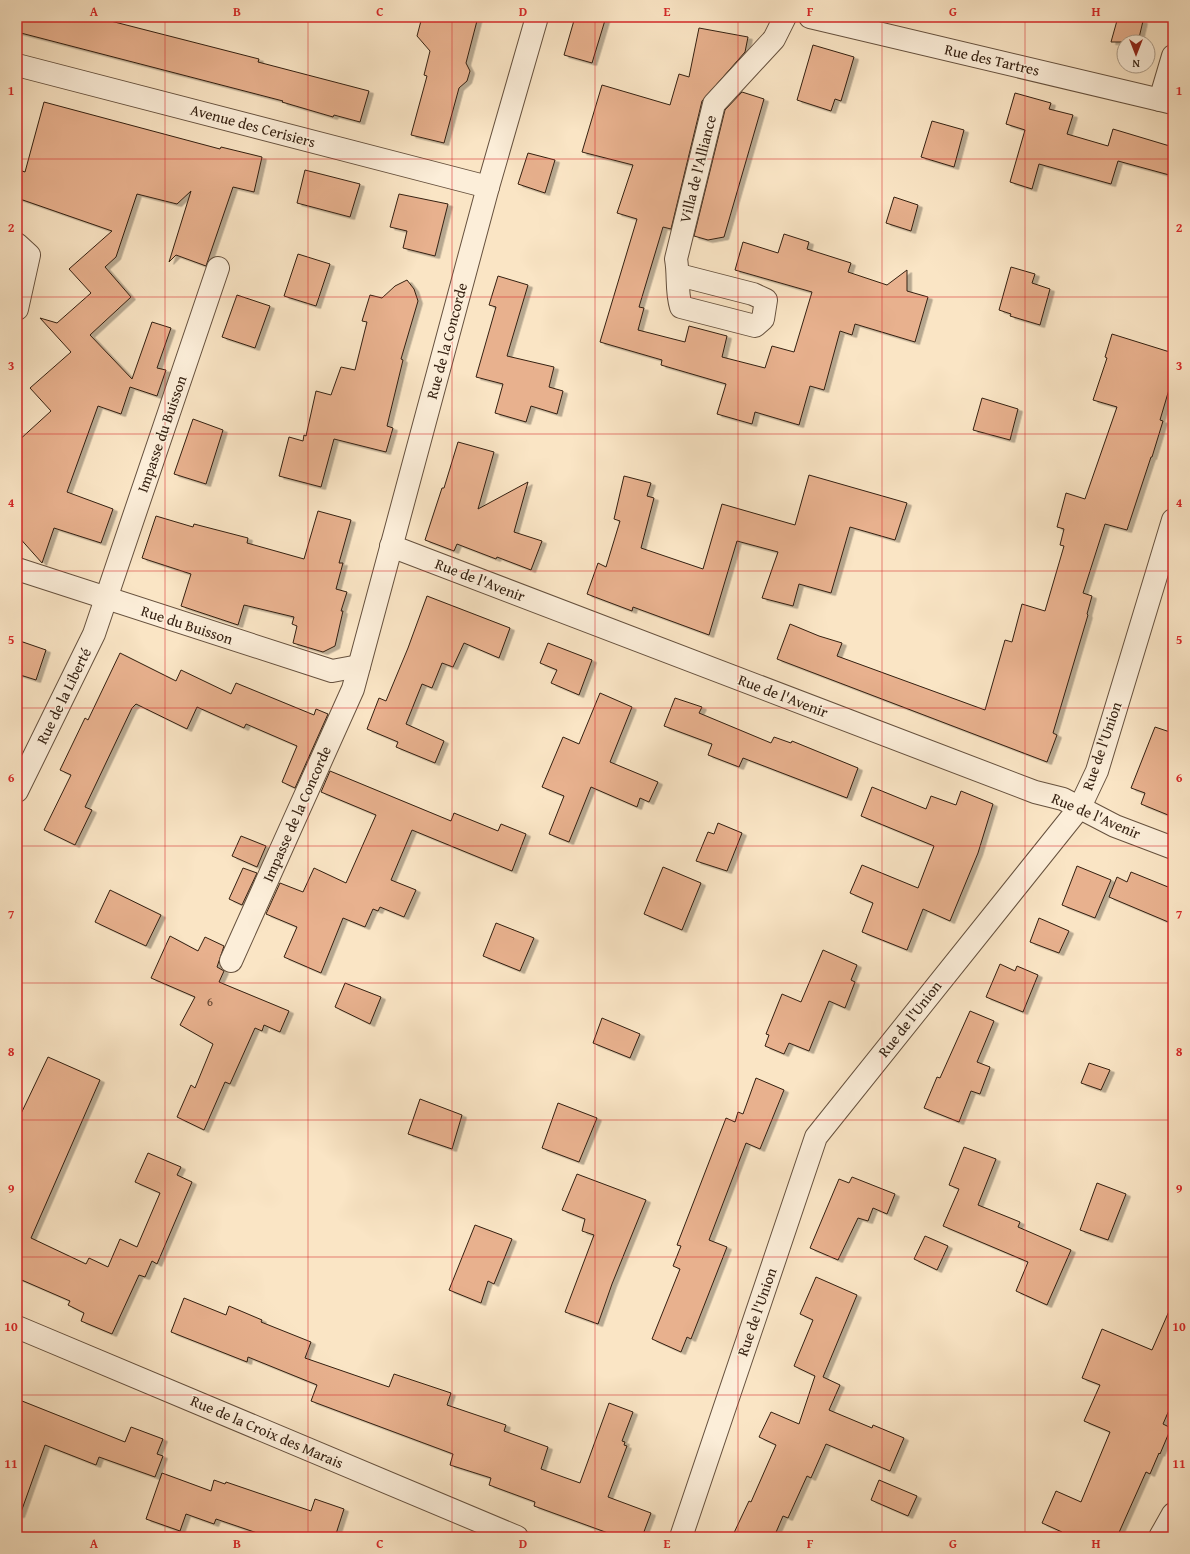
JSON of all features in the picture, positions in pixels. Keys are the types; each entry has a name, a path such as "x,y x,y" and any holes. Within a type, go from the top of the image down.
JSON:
{"street":[{"name":"Rue de la Concorde","path":"359,666 488,187 537,17"},
{"name":"Villa de l'Alliance","path":"679,275 676,259 714,104 774,39 785,17"},
{"name":"Rue des Tartres","path":"810,17 1167,101"},
{"path":"1167,101 1173,56"},
{"name":"Avenue des Cerisiers","path":"17,65 488,187"},
{"path":"17,244 29,255 17,309"},
{"name":"Impasse du Buisson","path":"106,599 218,268"},
{"name":"Rue de l'Union","path":"681,1537 816,1137 1048,844 1080,807 1097,771 1173,520"},
{"name":"Rue de l'Avenir","path":"391,546 676,656 1036,792 1063,799 1115,826 1173,848"},
{"name":"Rue du Buisson","path":"17,569 332,671 359,666"},
{"name":"Rue de la Liberté","path":"17,791 94,634 106,599"},
{"name":"Impasse de la Concorde","path":"231,961 353,689 359,666"},
{"name":"Rue de la Croix des Marais","path":"17,1327 517,1537"},
{"path":"1160,1537 1173,1514"}],"building":[{"path":"17,17 95,17 259,59 258,62 369,91 360,122 334,115 333,117 282,102 283,101 17,32"},
{"path":"422,17 478,17 466,63 470,71 467,81 459,88 444,143 411,135 427,76 424,75 430,51 417,36"},
{"path":"575,17 606,17 592,63 564,55"},
{"path":"1118,17 1130,17 1143,21 1140,34 1116,34 1116,42 1111,42"},
{"path":"699,28 748,37 745,52 702,101 671,229 663,227 639,307 644,308 638,330 685,342 689,326 727,336 722,357 765,368 772,346 794,352 812,292 735,270 743,242 778,253 784,234 809,242 807,249 851,263 848,272 887,285 907,270 907,291 928,297 915,342 855,324 852,335 840,331 824,390 810,386 799,425 755,412 752,424 717,414 726,384 661,365 662,360 600,342 637,219 617,213 633,165 582,152 602,85 670,105 679,74 689,77"},
{"path":"813,45 854,57 841,101 835,99 831,111 797,100"},
{"path":"742,92 764,99 724,237 708,240 694,236 725,110"},
{"path":"1015,93 1051,103 1049,109 1073,115 1067,134 1108,146 1113,129 1173,147 1173,176 1118,161 1111,184 1039,164 1032,189 1010,182 1025,130 1006,124"},
{"path":"44,102 220,149 221,147 262,157 254,192 233,187 206,266 176,255 169,262 191,191 177,204 137,194 116,257 105,267 131,297 90,335 132,379 152,322 171,328 157,368 166,370 157,396 130,387 121,414 98,406 67,492 113,509 101,543 54,528 42,563 17,535 17,442 51,411 30,388 71,352 40,318 57,323 91,293 69,269 112,231 17,198 17,169 25,172"},
{"path":"932,121 964,130 954,167 921,157"},
{"path":"528,153 555,160 545,193 518,184"},
{"path":"305,170 360,184 350,217 297,203"},
{"path":"399,194 448,204 435,256 403,248 407,231 390,227"},
{"path":"894,197 918,205 911,231 886,223"},
{"path":"298,254 330,264 316,306 284,296"},
{"path":"1011,267 1035,274 1032,283 1050,289 1040,325 1010,316 1011,314 999,310"},
{"path":"498,276 528,285 507,356 554,367 549,387 563,391 557,414 531,406 526,422 495,413 503,384 476,377 496,307 489,305"},
{"path":"407,280 414,289 418,301 401,359 403,360 387,426 393,428 386,452 334,439 321,487 279,476 289,437 303,441 304,435 306,436 316,391 331,395 341,367 355,370 367,322 362,321 370,295 382,298 395,286"},
{"path":"237,295 270,306 255,348 222,337"},
{"path":"1112,334 1173,353 1173,376 1160,420 1163,421 1127,530 1105,524 1083,593 1092,596 1088,615 1053,733 1057,735 1047,762 777,659 790,624 819,636 842,643 837,656 985,710 1005,640 1012,642 1022,604 1045,611 1064,546 1060,545 1064,529 1057,527 1066,493 1085,499 1117,407 1093,400 1107,358 1105,357"},
{"path":"982,398 1018,409 1010,440 973,430"},
{"path":"193,419 223,430 206,484 174,474"},
{"path":"458,442 494,452 478,509 528,482 514,532 542,541 531,570 497,557 496,559 457,544 454,551 425,540 442,488 444,488"},
{"path":"809,475 907,503 895,540 850,527 831,593 799,584 793,606 762,598 778,552 737,541 709,635 633,607 632,611 587,594 598,563 606,567 620,521 614,519 624,476 651,483 647,496 654,498 641,548 703,569 722,504 795,525"},
{"path":"318,511 351,520 339,563 343,563 336,589 347,592 341,611 343,611 335,646 323,652 293,643 297,626 292,624 294,617 244,605 238,625 181,606 191,574 142,558 156,516 193,527 194,524 248,538 247,543 304,559"},
{"path":"427,596 510,628 499,658 464,643 453,667 442,663 432,688 422,684 406,724 444,741 435,763 396,747 398,742 367,729 379,698 386,701 408,648"},
{"path":"17,640 46,650 36,680 17,674"},
{"path":"548,643 592,660 579,695 551,683 557,670 540,663"},
{"path":"120,653 176,681 181,670 231,694 236,683 314,715 316,709 328,714 295,788 282,782 297,746 246,724 244,728 197,707 187,729 136,704 132,708 85,807 92,810 75,845 44,830 71,775 60,770 85,718 88,720"},
{"path":"600,693 632,707 610,762 658,782 649,802 640,798 637,807 591,787 569,842 549,834 564,796 542,787 563,737 579,744"},
{"path":"675,698 702,707 699,713 771,743 774,737 791,743 792,741 858,768 847,798 743,758 739,767 708,755 712,744 664,726"},
{"path":"1155,727 1173,733 1173,817 1141,804 1145,793 1131,788"},
{"path":"330,771 451,821 454,813 498,831 501,824 526,834 512,871 412,830 391,880 416,890 404,917 380,907 378,911 373,909 365,927 343,918 321,973 284,957 297,927 266,914 280,883 303,892 314,868 346,883 376,815 321,792"},
{"path":"872,787 926,809 931,796 956,805 961,791 993,804 978,853 950,921 923,909 907,950 862,932 873,903 850,893 862,865 918,888 934,846 861,816"},
{"path":"718,823 742,833 727,871 696,861 708,832 714,834"},
{"path":"241,836 266,846 257,867 232,856"},
{"path":"1077,866 1111,880 1095,918 1062,905"},
{"path":"663,867 701,883 682,930 644,914"},
{"path":"243,868 257,873 242,905 229,899"},
{"path":"1131,872 1173,889 1173,924 1109,897 1117,877 1127,882"},
{"path":"110,890 161,915 146,946 95,922"},
{"path":"1039,918 1069,931 1059,953 1030,942"},
{"path":"496,923 534,938 520,971 483,956"},
{"path":"170,936 198,951 205,937 224,946 217,967 224,971 219,982 289,1011 280,1032 264,1025 262,1031 255,1028 230,1084 225,1082 204,1130 177,1117 191,1085 195,1088 213,1044 180,1025 195,997 151,978"},
{"path":"823,950 857,965 851,980 855,982 845,1008 829,1001 809,1051 789,1043 784,1054 765,1046 769,1035 766,1034 782,994 801,1002"},
{"path":"1000,964 1015,971 1017,966 1038,975 1023,1012 986,997"},
{"path":"345,983 381,997 370,1024 335,1007"},
{"path":"970,1011 994,1021 977,1062 990,1067 980,1094 971,1091 959,1122 924,1108 937,1077 940,1078"},
{"path":"602,1018 640,1034 630,1058 593,1043"},
{"path":"48,1057 100,1080 31,1238 86,1264 89,1258 108,1267 120,1239 137,1247 160,1193 135,1182 148,1153 181,1167 177,1175 192,1182 157,1264 152,1261 145,1277 139,1275 112,1334 81,1321 84,1313 68,1305 70,1301 17,1278 17,1122"},
{"path":"1089,1063 1110,1070 1101,1090 1081,1083"},
{"path":"756,1078 784,1090 760,1149 746,1143 709,1240 727,1247 691,1339 687,1337 681,1352 652,1339 680,1269 673,1266 681,1246 677,1245 726,1118 735,1122 738,1112 743,1114"},
{"path":"420,1099 462,1115 452,1149 408,1134"},
{"path":"558,1103 597,1118 579,1162 542,1148"},
{"path":"964,1147 996,1159 978,1205 1020,1222 1018,1227 1071,1250 1047,1305 1016,1291 1028,1262 943,1226 959,1189 949,1185"},
{"path":"577,1174 646,1200 612,1284 598,1324 565,1312 594,1235 582,1231 585,1219 562,1210"},
{"path":"852,1177 895,1194 887,1214 873,1208 868,1221 858,1218 838,1260 810,1248 839,1179 849,1183"},
{"path":"1097,1183 1126,1194 1108,1240 1080,1230"},
{"path":"475,1225 512,1239 494,1284 488,1281 481,1303 449,1290"},
{"path":"925,1236 948,1246 937,1270 914,1259"},
{"path":"816,1277 857,1295 823,1377 840,1385 829,1410 872,1428 873,1425 904,1438 890,1471 826,1444 811,1478 807,1476 788,1518 783,1516 774,1537 732,1537 749,1501 751,1502 776,1445 759,1437 771,1412 799,1424 815,1376 794,1366 813,1320 800,1314"},
{"path":"184,1298 226,1315 229,1306 262,1320 261,1322 311,1342 305,1358 389,1387 394,1374 451,1393 447,1405 506,1425 504,1431 548,1447 541,1469 580,1483 609,1403 633,1412 622,1441 625,1442 624,1445 627,1446 608,1497 651,1513 642,1537 619,1537 534,1506 535,1502 489,1485 491,1478 450,1465 453,1454 311,1401 317,1385 248,1357 247,1362 171,1332"},
{"path":"1173,1302 1173,1401 1163,1424 1171,1428 1160,1454 1159,1453 1150,1474 1146,1472 1117,1537 1060,1537 1062,1532 1042,1523 1056,1491 1081,1502 1110,1432 1084,1421 1100,1385 1082,1378 1102,1329 1152,1350"},
{"path":"17,1399 125,1442 131,1427 163,1439 157,1454 163,1456 155,1477 99,1457 96,1465 45,1445 20,1515 18,1515"},
{"path":"162,1473 211,1491 214,1480 225,1484 226,1482 311,1511 315,1499 344,1509 335,1537 269,1537 216,1519 214,1524 186,1514 180,1531 146,1519"},
{"path":"879,1480 917,1496 908,1516 871,1500"}]}
